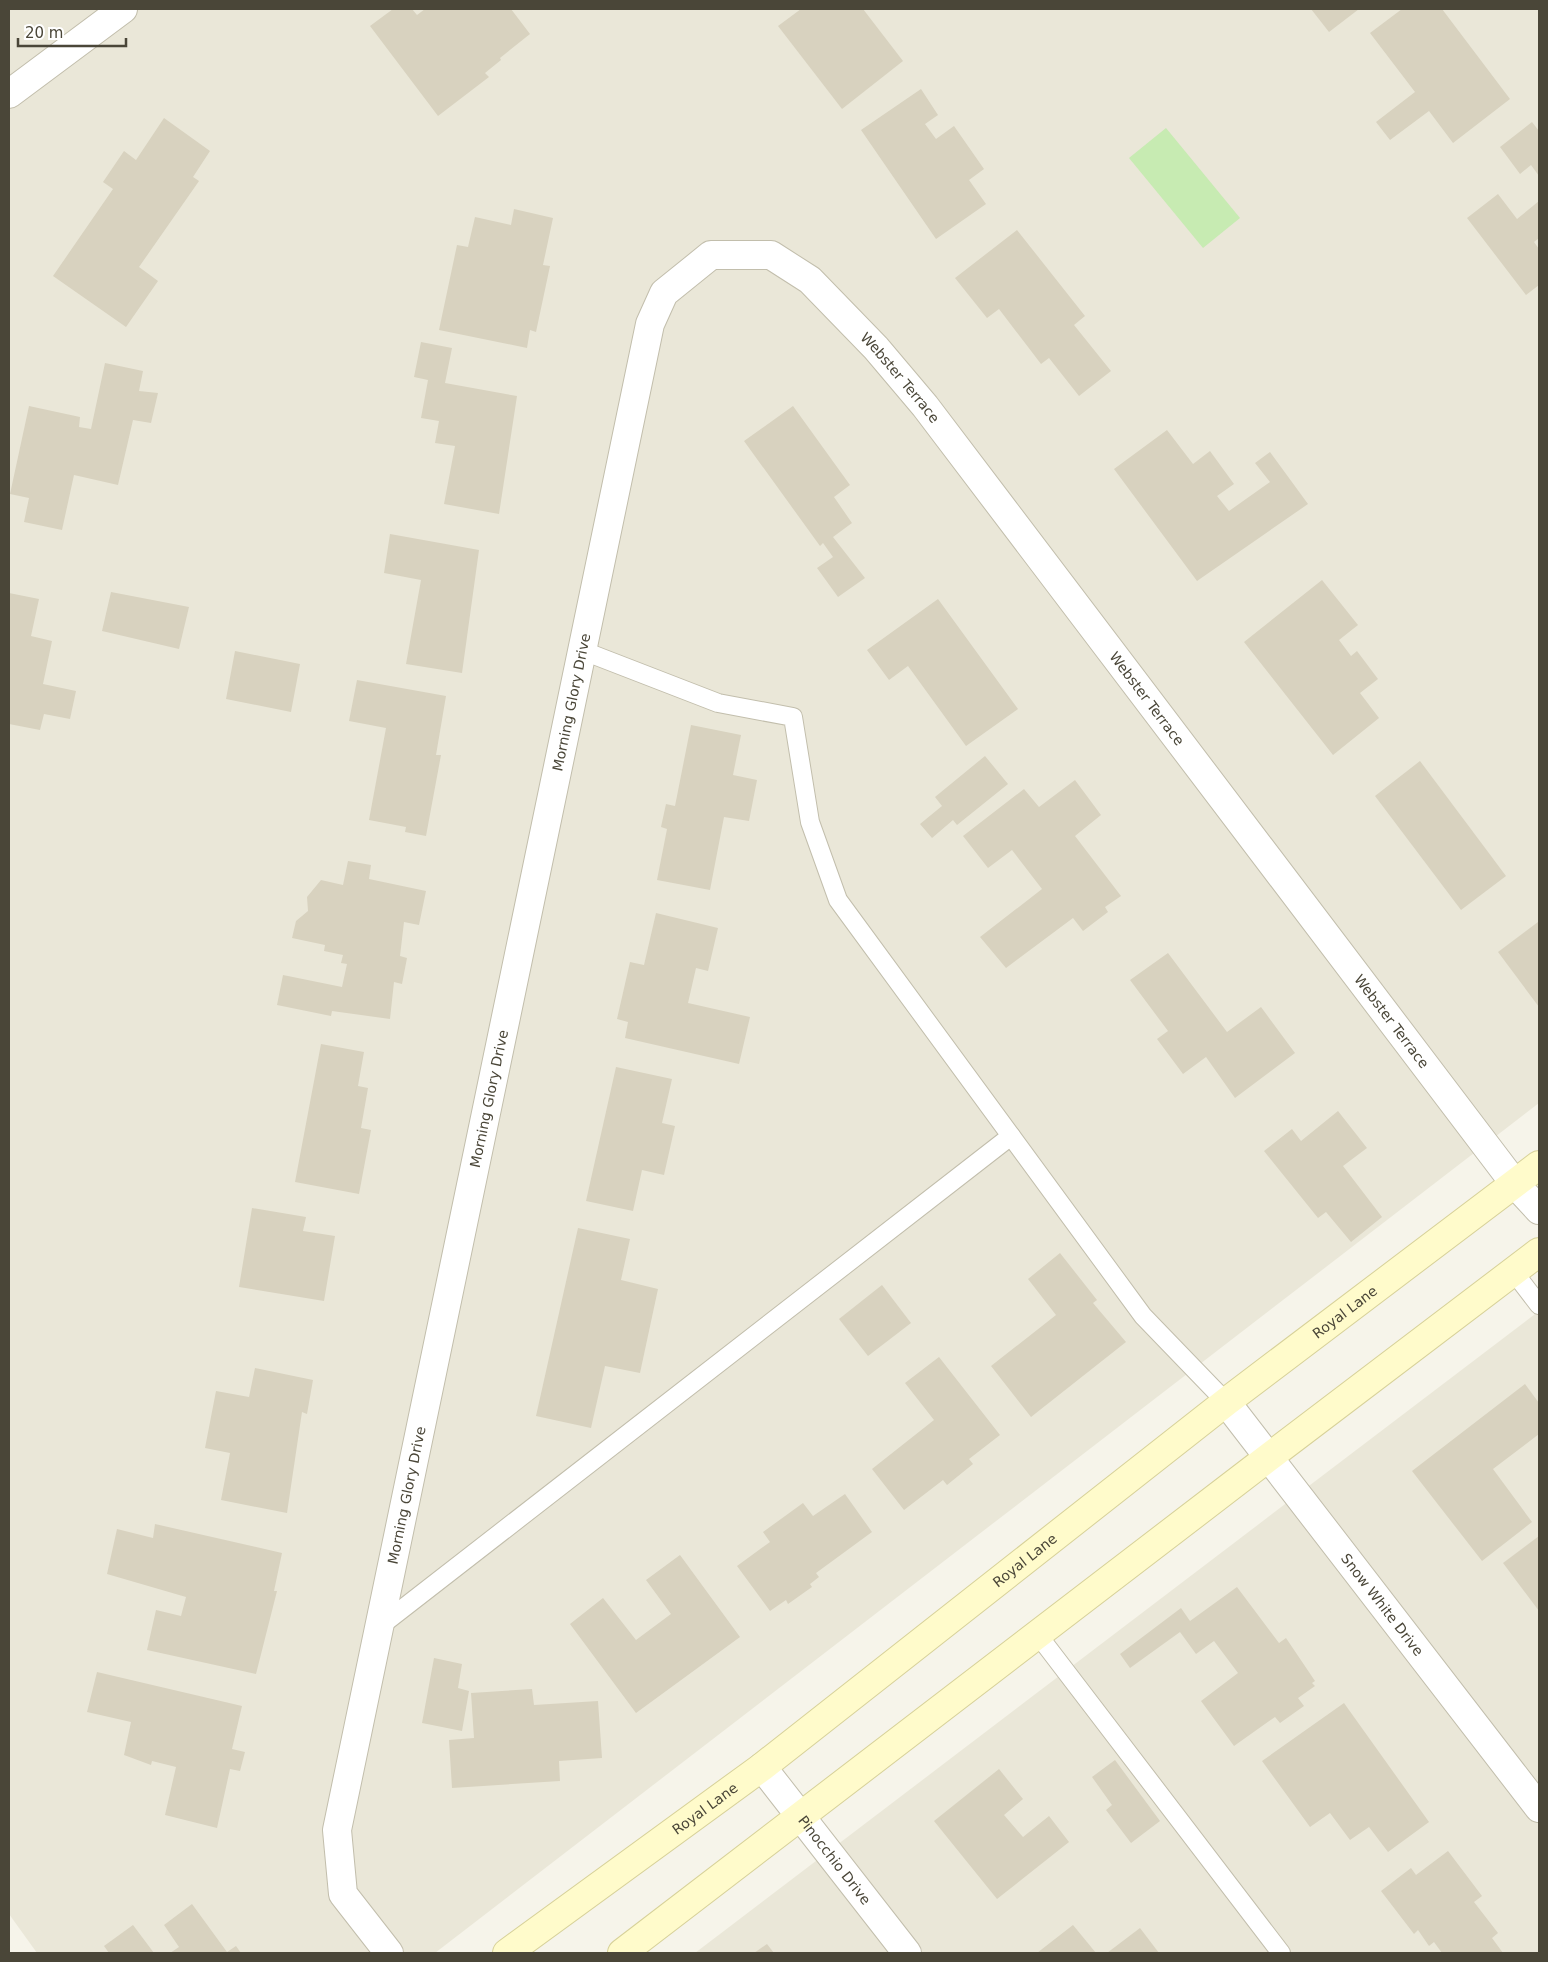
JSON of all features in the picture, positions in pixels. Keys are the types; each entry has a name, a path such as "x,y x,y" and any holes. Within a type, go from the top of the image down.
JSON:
{"main road":[{"name":"Royal Lane","path":"507,1953 762,1766 1226,1402 1539,1165"},
{"path":"622,1953 1539,1252"}],"street":[{"path":"9,94 123,9"},
{"name":"Morning Glory Drive","path":"389,1953 344,1894 337,1830 650,324 664,293 711,255"},
{"name":"Webster Terrace","path":"711,255 771,255 810,280 876,348 925,406 1515,1184 1539,1210"},
{"name":"Snow White Drive","path":"1226,1402 1539,1808"},
{"name":"Pinocchio Drive","path":"762,1766 907,1953"}],"lane":[{"path":"581,650 718,703 794,717 810,822 838,900 1143,1316 1226,1402"},
{"path":"379,1627 1011,1136"},
{"path":"1513,1272 1539,1305"},
{"path":"1038,1635 1281,1953"}],"shaded area":[{"path":"9,9 1539,9 1539,1103 435,1953 37,1953 9,1914"},
{"path":"1539,1311 1539,1953 695,1953"}],"green space":[{"path":"1166,128 1240,218 1203,248 1129,158"}],"building":[{"path":"393,9 412,9 417,15 425,9 511,9 530,34 500,58 501,60 485,73 489,77 438,116 370,26"},
{"path":"801,9 863,9 903,61 842,109 778,26"},
{"path":"1311,9 1359,9 1329,32"},
{"path":"1402,9 1442,9 1510,99 1453,143 1429,111 1390,140 1376,122 1415,92 1370,33"},
{"path":"921,89 938,115 925,124 936,139 954,126 984,169 969,180 986,204 936,239 861,130"},
{"path":"164,118 210,151 193,177 199,181 139,267 158,281 126,327 53,276 113,189 103,182 124,151 136,160"},
{"path":"1532,122 1539,131 1539,176 1531,165 1520,174 1500,147"},
{"path":"1498,194 1517,219 1539,201 1539,238 1534,242 1539,249 1539,285 1526,295 1467,218"},
{"path":"514,209 553,218 543,265 550,266 536,332 530,330 527,348 439,330 457,245 468,247 475,217 511,225"},
{"path":"1017,230 1085,316 1074,325 1111,371 1079,396 1049,358 1041,364 999,309 987,318 955,278"},
{"path":"421,342 452,348 445,383 517,396 499,514 444,504 455,446 435,443 439,421 421,418 428,380 414,377"},
{"path":"105,363 143,371 139,391 158,393 151,423 133,420 118,485 74,475 62,530 24,522 29,498 10,494 29,406 80,417 79,427 91,429"},
{"path":"793,406 850,485 834,497 852,523 833,537 865,578 838,597 817,568 833,557 823,543 820,546 744,441"},
{"path":"1167,430 1193,464 1210,451 1234,484 1217,496 1229,511 1270,482 1255,463 1270,452 1308,504 1197,581 1114,469"},
{"path":"390,534 479,550 462,673 406,664 421,580 384,573"},
{"path":"1322,580 1358,625 1339,640 1351,656 1357,651 1378,679 1360,693 1379,718 1333,755 1244,642"},
{"path":"111,592 189,607 179,649 102,631"},
{"path":"9,593 39,599 31,636 52,641 43,684 76,691 70,719 44,714 40,730 9,724"},
{"path":"938,599 1018,709 966,746 908,666 889,680 867,650"},
{"path":"235,651 300,664 291,712 226,699"},
{"path":"357,680 446,696 436,755 441,755 426,836 405,832 406,827 369,820 386,728 349,721"},
{"path":"691,725 741,735 733,775 757,780 749,821 724,817 710,890 657,880 667,829 661,827 666,804 675,806"},
{"path":"985,756 1008,784 957,825 953,820 932,838 920,824 942,806 935,797"},
{"path":"1420,761 1506,876 1461,910 1375,796"},
{"path":"1075,780 1101,815 1075,836 1121,896 1105,907 1108,912 1083,931 1073,918 1006,968 980,937 1042,889 1012,850 988,868 963,836 1024,789 1039,807"},
{"path":"348,861 371,865 369,879 426,891 419,925 404,922 400,956 407,958 402,984 394,982 390,1019 332,1011 331,1016 277,1005 283,975 342,987 347,964 341,963 343,955 324,951 325,945 292,938 296,921 308,911 307,897 321,880 343,885"},
{"path":"656,913 718,928 708,971 696,968 688,1003 750,1017 739,1064 625,1038 628,1022 617,1019 630,962 644,965"},
{"path":"1538,922 1539,924 1539,1007 1498,952"},
{"path":"1168,953 1227,1032 1261,1007 1295,1053 1235,1098 1206,1057 1183,1074 1157,1039 1168,1031 1130,980"},
{"path":"321,1044 364,1052 358,1086 368,1088 361,1128 371,1130 359,1194 295,1182"},
{"path":"616,1067 672,1079 662,1123 675,1126 664,1175 642,1170 633,1211 586,1201"},
{"path":"1338,1111 1367,1148 1343,1166 1382,1217 1351,1242 1326,1212 1318,1218 1264,1151 1292,1129 1301,1141"},
{"path":"252,1208 306,1217 303,1231 335,1236 324,1301 239,1287"},
{"path":"578,1228 630,1239 621,1280 658,1289 640,1373 605,1366 591,1428 536,1416"},
{"path":"1060,1253 1097,1300 1093,1303 1126,1342 1031,1417 991,1366 1056,1315 1028,1279"},
{"path":"882,1285 911,1323 868,1356 839,1319"},
{"path":"939,1357 1000,1435 969,1459 973,1464 947,1485 943,1480 904,1510 872,1469 934,1420 905,1383"},
{"path":"255,1368 313,1380 307,1414 302,1412 287,1513 221,1500 230,1453 205,1448 216,1391 249,1397"},
{"path":"1525,1384 1539,1403 1539,1434 1493,1469 1532,1522 1482,1561 1412,1471"},
{"path":"845,1494 872,1532 816,1573 819,1577 810,1584 812,1587 788,1604 786,1600 770,1611 737,1566 770,1542 763,1532 803,1503 813,1516"},
{"path":"155,1524 282,1553 274,1591 277,1591 256,1674 147,1650 156,1610 181,1616 186,1597 107,1574 117,1529 153,1538"},
{"path":"1539,1536 1539,1611 1503,1563"},
{"path":"680,1555 740,1637 636,1713 570,1624 603,1598 636,1640 671,1614 646,1580"},
{"path":"1237,1587 1279,1643 1286,1638 1315,1681 1312,1683 1315,1686 1298,1698 1304,1706 1280,1723 1275,1717 1234,1746 1201,1701 1238,1673 1214,1641 1196,1654 1180,1632 1130,1668 1120,1654 1181,1608 1190,1621"},
{"path":"434,1658 462,1664 458,1688 469,1691 462,1731 422,1723"},
{"path":"97,1672 242,1706 232,1749 245,1752 240,1771 230,1769 217,1828 165,1815 176,1767 152,1761 151,1765 124,1755 131,1722 87,1712"},
{"path":"532,1689 534,1705 598,1701 602,1758 559,1761 560,1781 452,1788 449,1740 474,1738 471,1693"},
{"path":"1344,1703 1429,1822 1388,1852 1369,1827 1350,1840 1330,1813 1310,1827 1262,1761"},
{"path":"1115,1760 1160,1821 1131,1843 1106,1810 1112,1805 1092,1777"},
{"path":"999,1769 1023,1799 1004,1815 1023,1837 1049,1816 1069,1842 997,1899 934,1821"},
{"path":"1448,1851 1482,1896 1474,1902 1498,1933 1492,1938 1503,1953 1442,1953 1434,1942 1429,1946 1418,1930 1414,1934 1381,1891 1411,1868 1416,1875"},
{"path":"192,1904 227,1952 236,1946 241,1953 170,1953 179,1947 164,1925"},
{"path":"133,1925 154,1953 109,1953 104,1946"},
{"path":"1073,1925 1096,1953 1037,1953"},
{"path":"1140,1928 1159,1953 1107,1953"},
{"path":"767,1944 774,1953 754,1953"}]}
